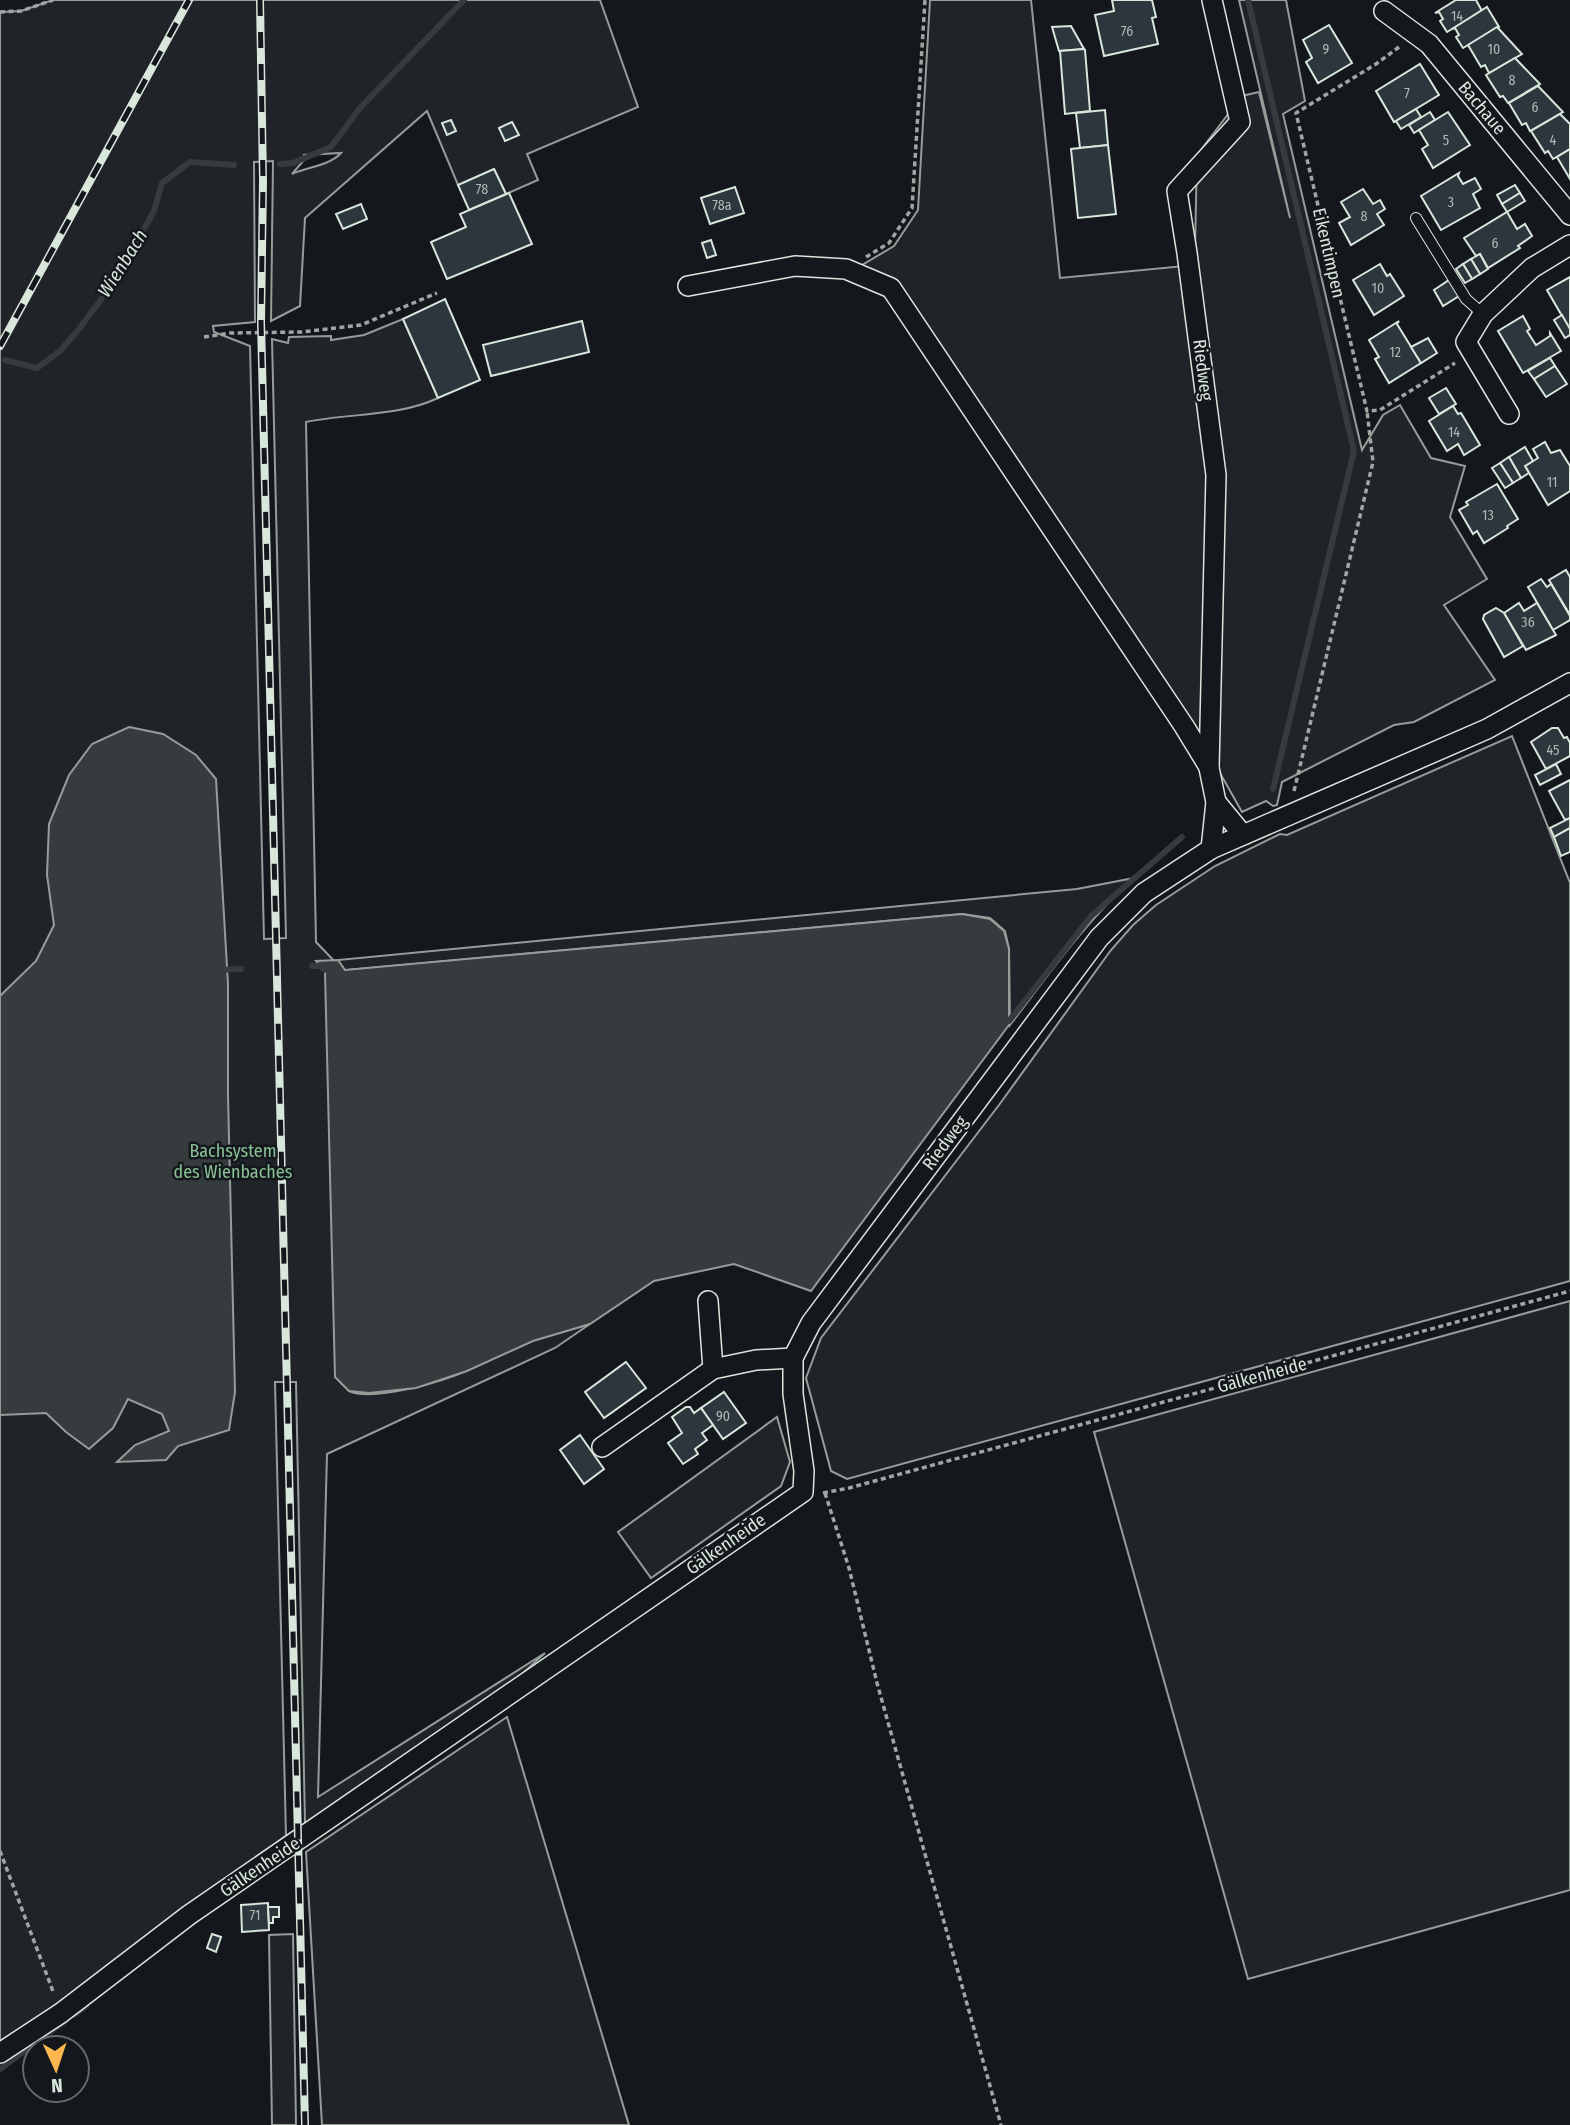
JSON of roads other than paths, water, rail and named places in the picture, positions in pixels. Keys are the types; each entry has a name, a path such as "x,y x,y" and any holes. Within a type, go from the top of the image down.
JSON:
{"street":[{"name":"Riedweg","path":"1211,849 1216,802 1209,768 1216,475 1177,191 1240,122 1212,0"},
{"name":"Bachaue","path":"1384,11 1429,44 1570,215"},
{"path":"1509,414 1466,342 1483,314 1532,268 1570,245"},
{"name":"Riedweg","path":"688,286 795,266 846,269 891,288 1184,726 1209,768"},
{"name":"Riedweg","path":"803,1492 804,1471 793,1394 793,1358 811,1323 1099,938 1144,893 1211,849 1487,729 1570,683"},
{"name":"Riedweg","path":"1216,802 1243,835"},
{"path":"708,1301 713,1369"},
{"path":"602,1447 713,1369 756,1360 793,1358"},
{"name":"Gälkenheide","path":"0,2053 61,2013 189,1915 803,1492"}],"lane":[{"path":"1416,218 1466,299 1483,314"}],"waterway":[{"name":"Wienbach","path":"280,164 293,163 331,147 360,108 464,0"},
{"path":"1248,0 1354,451 1273,789"},
{"name":"Wienbach","path":"5,360 37,368 60,351 117,278 154,211 162,183 190,162 234,165"},
{"path":"1002,1022 1009,1021 1091,916 1182,837"},
{"path":"312,966 320,966 324,970"},
{"path":"221,970 241,969"},
{"path":"75,2014 86,2006"},
{"path":"0,2069 66,2020"}],"railway":[{"path":"0,346 189,0"},
{"path":"260,0 263,181 261,322 305,2125"}],"park label":[{"name":"Bachsystem des Wienbaches","path":"233,1161"}]}
